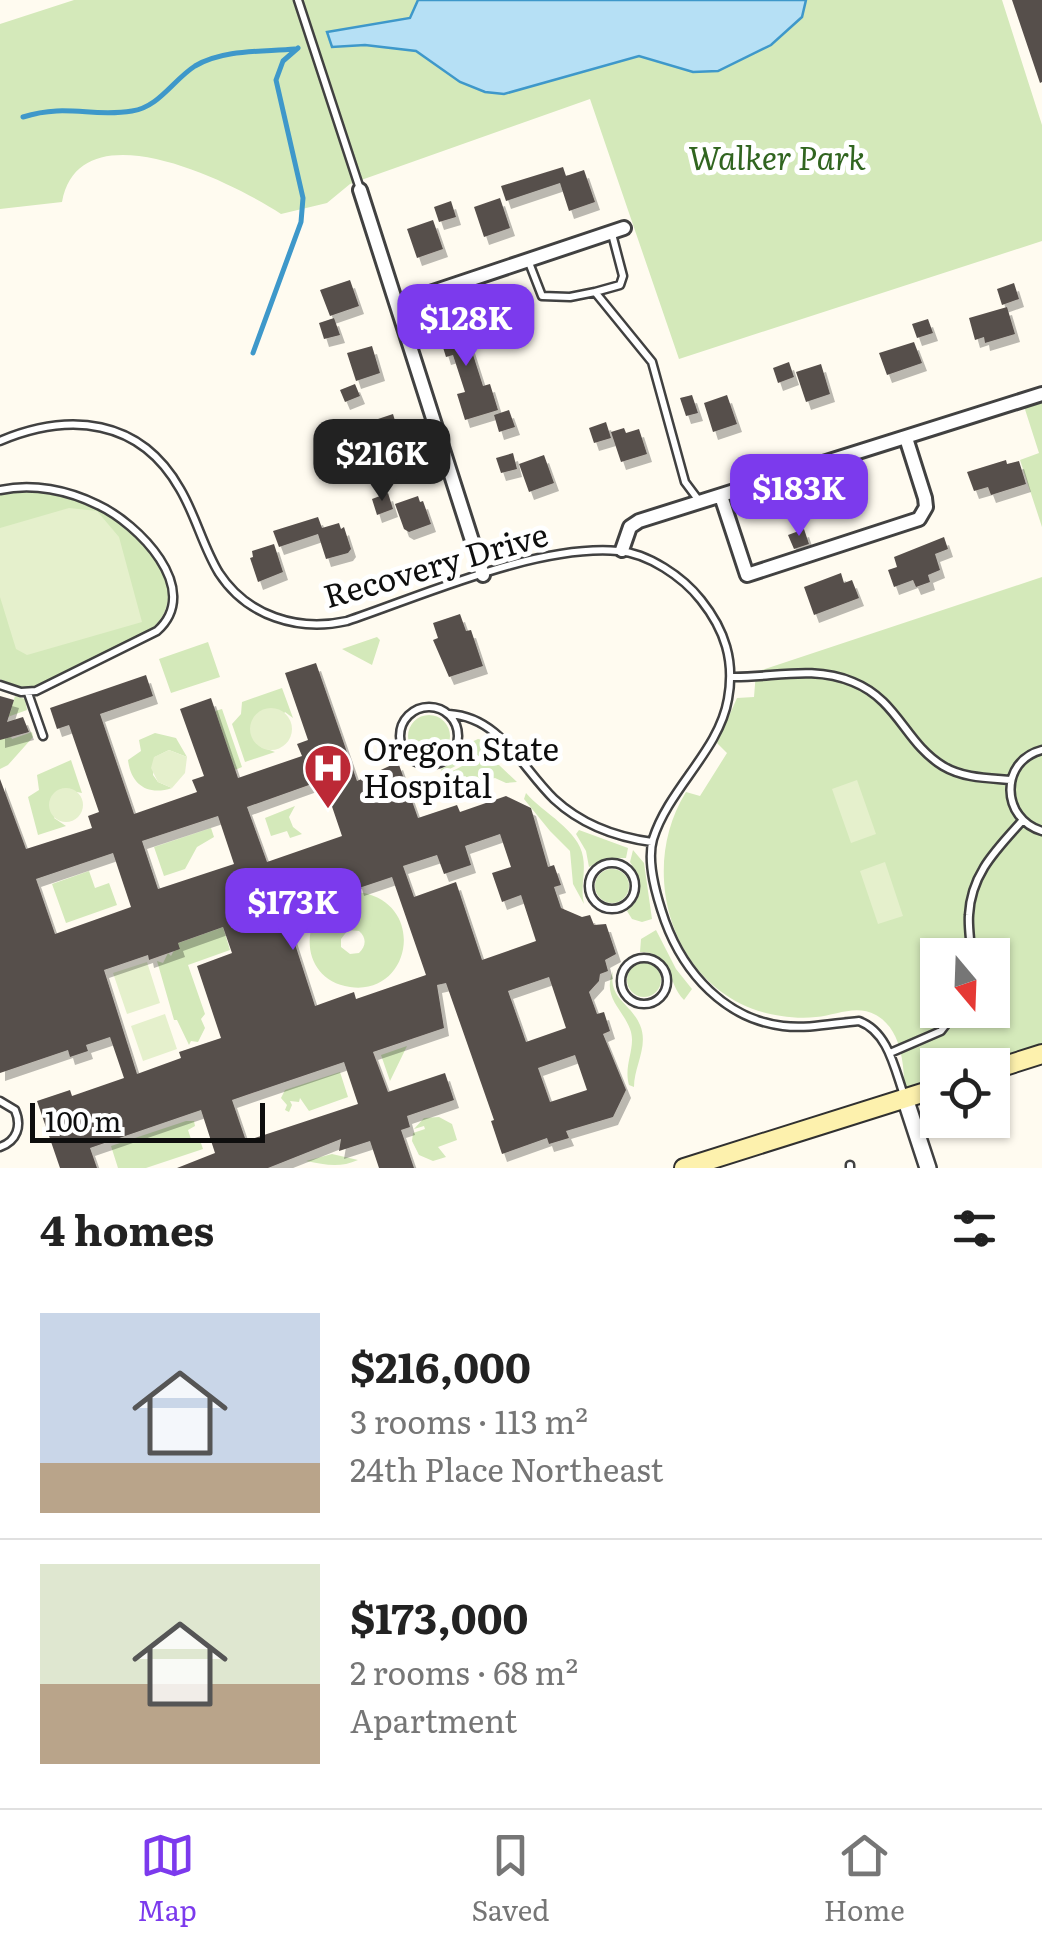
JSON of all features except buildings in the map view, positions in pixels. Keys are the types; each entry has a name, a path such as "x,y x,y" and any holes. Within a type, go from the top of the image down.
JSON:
{"main road":[{"path":"1010,1064 1042,1054"},
{"path":"684,1168 920,1093"}],"street":[{"path":"360,190 483,575"},
{"path":"397,304 618,230"},
{"path":"622,550 630,527 640,521 1042,394"},
{"path":"722,496 747,575 919,518 926,507 925,498 906,438"},
{"path":"904,1098 928,1168"}],"lane":[{"path":"298,0 360,190"},
{"path":"528,260 542,296 570,297 620,285 623,276 618,230"},
{"path":"596,292 652,362 686,482 700,503"},
{"name":"Recovery Drive","path":"0,441 38,426 69,422 102,428 134,442 160,462 179,486 228,585 253,606 283,620 314,626 347,621 483,575 565,554 622,550 658,565 697,594 721,631 732,664 722,720 652,842"},
{"path":"0,490 31,487 59,491 112,512 155,552 173,591 170,613 157,631 44,688 28,692 0,685"},
{"path":"731,676 812,670 852,681 885,700 919,745 946,768 965,775 1010,780"},
{"path":"28,692 43,736"},
{"path":"449,714 458,731 455,749 449,757 432,765 406,755 399,736 405,718 421,707 469,715 495,732 554,799 574,814 624,839 652,842 661,911 674,946 703,986 741,1012 779,1026 868,1024 890,1053 904,1098"},
{"path":"1042,750 1023,759 1010,780 1010,801 1022,821 1042,831"},
{"path":"970,938 974,884 992,854 1022,821"},
{"path":"609,864 624,866 633,877 634,892 620,908 604,908 590,891 592,876 609,864"},
{"path":"647,958 661,965 666,987 657,1000 642,1004 624,993 620,979 632,961 647,958"},
{"path":"890,1053 944,1028"},
{"path":"0,1100 15,1110 19,1126 13,1140 0,1147"}],"green space":[{"name":"Walker Park","path":"74,0 1002,0 1042,125 1042,241 679,359 590,99 350,184 327,203 281,214 195,171 126,155 97,159 75,174 62,202 0,209 0,24"},
{"path":"1042,394 1042,527 1020,460 1039,453 1022,400"},
{"path":"38,491 85,502 126,528 157,561 166,580 168,599 162,617 145,634 36,686 17,688 0,679 0,493"},
{"path":"69,508 97,511 119,537 142,622 27,655 16,649 0,597 0,528"},
{"path":"1042,577 1042,1054 1010,1061 1010,1048 920,1048 920,1093 905,1098 897,1041 876,1015 854,1010 810,1018 770,1014 736,1001 709,981 688,955 673,925 665,892 664,857 671,824 686,792 700,796 727,753 717,743 737,698 754,697 756,672"},
{"path":"377,637 380,640 372,665 342,649"},
{"path":"208,642 220,677 171,693 159,659"},
{"path":"282,688 293,718 285,712 261,747 275,752 245,762 232,724 241,714 242,702"},
{"path":"15,696 25,699 27,710 2,719 12,739 32,732 33,737 0,769 0,708 10,711"},
{"path":"271,708 286,714 292,729 286,744 271,750 256,744 250,729 256,714"},
{"path":"222,709 242,767 235,770 215,711"},
{"path":"429,715 444,721 450,736 444,751 429,757 414,751 408,736 414,721"},
{"path":"155,733 176,738 187,757 169,750 155,757 153,775 172,788 155,791 137,782 128,760 141,751 139,740"},
{"path":"478,739 490,742 501,754 494,759 471,758 442,773 441,769"},
{"path":"169,750 187,757 185,773 172,788 158,782 151,768 154,757"},
{"path":"71,760 82,793 77,792 54,818 66,826 38,835 28,797 39,790 37,775"},
{"path":"483,761 499,765 517,782 495,778 465,786 443,776 466,764"},
{"path":"857,780 876,834 851,843 832,789"},
{"path":"66,788 78,793 83,805 78,817 66,822 54,817 49,805 54,793"},
{"path":"526,793 568,830 580,847 584,904 573,884 570,851 524,799"},
{"path":"295,806 289,817 302,834 290,838 287,831 271,836 265,818"},
{"path":"211,828 214,837 197,847 185,869 164,876 154,847"},
{"path":"579,830 628,848 626,858 606,858 589,867 586,851 576,834"},
{"path":"633,850 644,863 652,919 642,922 632,919 627,911 637,900 640,888 630,862"},
{"path":"885,862 903,916 878,924 860,871"},
{"path":"612,869 624,874 629,886 624,898 612,903 600,898 595,886 600,874"},
{"path":"89,871 95,888 109,883 117,905 66,923 52,884"},
{"path":"364,893 384,901 397,915 403,931 403,949 397,965 386,978 370,986 350,987 330,980 317,968 311,952 310,935 315,919 326,905 343,896","holes":["348,930 359,931 364,945 359,953 350,954 341,947 341,939"]},
{"path":"223,927 230,950 188,965 205,1014 201,1019 205,1028 198,1042 191,1041 189,1045 174,1020 157,961 163,963 178,943"},
{"path":"656,930 676,969 692,989 684,1000 664,962 651,953 640,952 641,939"},
{"path":"147,962 160,1003 127,1014 113,973"},
{"path":"644,963 656,968 661,980 656,992 644,997 632,992 627,980 632,968"},
{"path":"613,971 614,988 642,1033 634,1087 629,1085 628,1077 632,1036 611,995 610,980"},
{"path":"165,1014 177,1049 143,1061 131,1026"},
{"path":"407,1046 390,1081 381,1055"},
{"path":"340,1072 348,1097 309,1111 300,1098 299,1102 290,1101 289,1112 285,1110 287,1105 281,1098 285,1090"},
{"path":"439,1117 452,1124 457,1140 438,1147 446,1157 433,1161 419,1155 412,1141 413,1133 425,1129 414,1129 424,1118"},
{"path":"194,1121 195,1126 188,1130 192,1142 200,1140 203,1149 146,1168 118,1168 111,1146"},
{"path":"332,1154 358,1160 339,1165 306,1161"}],"water":[{"path":"418,0 806,0 802,17 771,45 718,71 693,72 639,56 504,94 485,92 460,82 416,51 365,45 332,47 327,32 410,18"}],"waterway":[{"path":"253,353 301,222 303,198 276,80 283,61 298,48"},
{"path":"23,117 53,111 132,111 150,104 206,61 244,52 295,49"}],"place":[{"name":"Oregon State Hospital","path":"328,810"}]}
